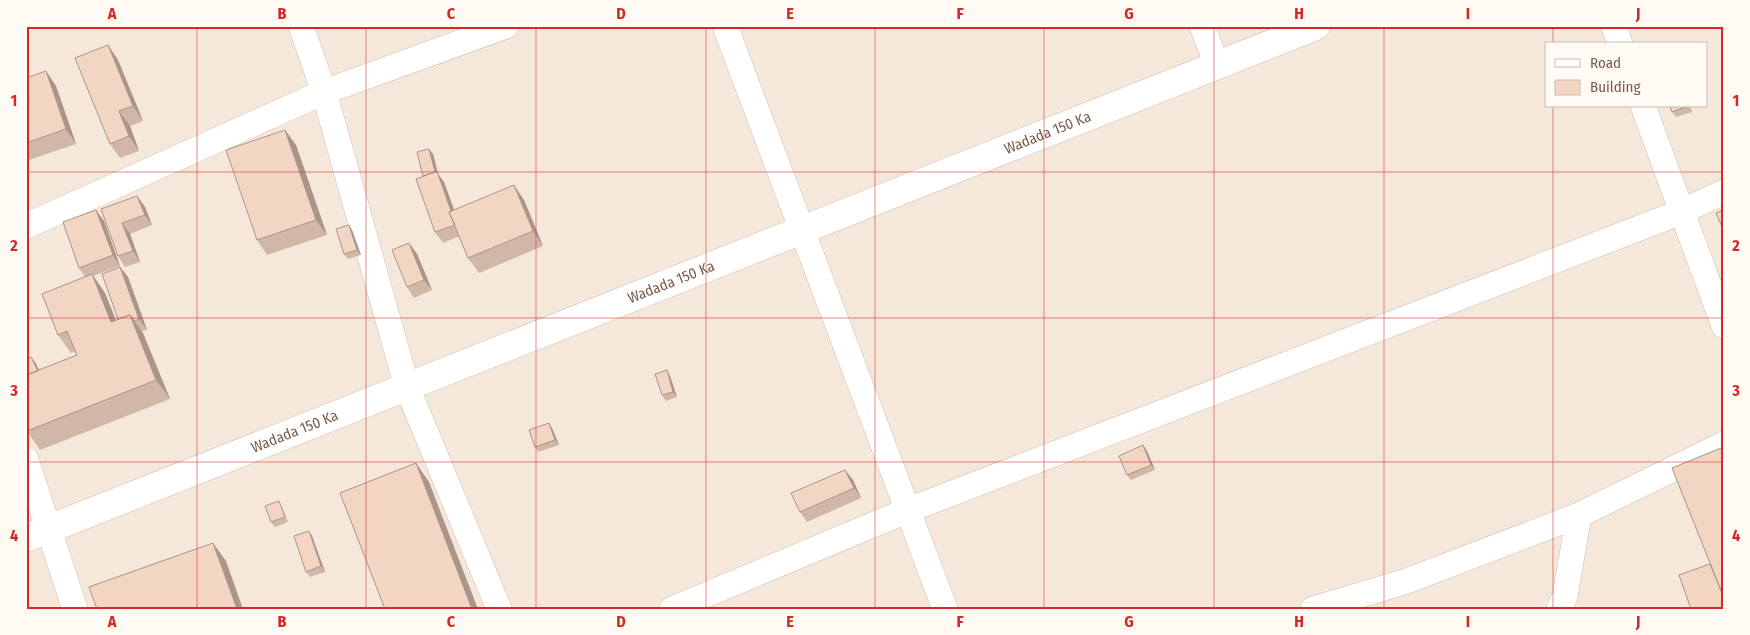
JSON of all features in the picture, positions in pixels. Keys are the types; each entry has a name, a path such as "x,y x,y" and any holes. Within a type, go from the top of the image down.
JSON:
{"street":[{"path":"301,26 324,92 407,387 500,609"},
{"path":"26,226 324,92 506,26"},
{"path":"725,26 803,230 906,511 945,609"},
{"path":"1202,26 1217,65"},
{"name":"Wadada 150 Ka","path":"38,533 1316,26"},
{"path":"1614,26 1619,42"},
{"path":"1644,108 1680,212 1724,326"},
{"path":"672,609 906,511 1680,212 1724,192"},
{"path":"1313,609 1404,582 1579,515 1724,444"},
{"path":"26,460 38,533 75,609"},
{"path":"1559,609 1565,596 1579,515"}],"shaded area":[{"path":"26,26 1724,26 1724,609 26,609"}],"building":[{"path":"108,45 133,106 119,111 129,136 110,144 75,58"},
{"path":"46,71 66,129 26,143 26,78"},
{"path":"1671,108 1683,108 1672,112"},
{"path":"285,130 316,220 257,240 226,150"},
{"path":"429,149 435,172 423,176 417,152"},
{"path":"437,171 451,211 449,212 455,225 435,232 416,179"},
{"path":"514,185 533,231 468,258 449,212"},
{"path":"137,196 145,215 122,223 133,251 118,256 101,209"},
{"path":"96,210 113,255 79,268 63,222"},
{"path":"1724,210 1724,231 1716,213"},
{"path":"349,225 357,250 344,254 336,229"},
{"path":"409,243 424,280 407,287 392,250"},
{"path":"120,267 139,319 135,321 130,315 118,319 102,274"},
{"path":"92,274 111,322 130,315 156,380 27,431 26,375 77,355 67,331 58,335 42,294"},
{"path":"31,357 38,371 26,375 26,359"},
{"path":"667,370 673,392 662,395 655,374"},
{"path":"549,423 555,440 535,447 529,430"},
{"path":"1143,445 1151,465 1127,475 1119,456"},
{"path":"1721,448 1724,455 1724,598 1672,468"},
{"path":"416,463 472,609 385,609 340,493"},
{"path":"845,470 854,488 800,512 791,493"},
{"path":"279,501 285,517 271,522 265,506"},
{"path":"309,531 321,566 306,572 294,536"},
{"path":"213,543 237,609 97,609 89,587"},
{"path":"1710,564 1724,598 1724,609 1691,609 1679,575"}]}
